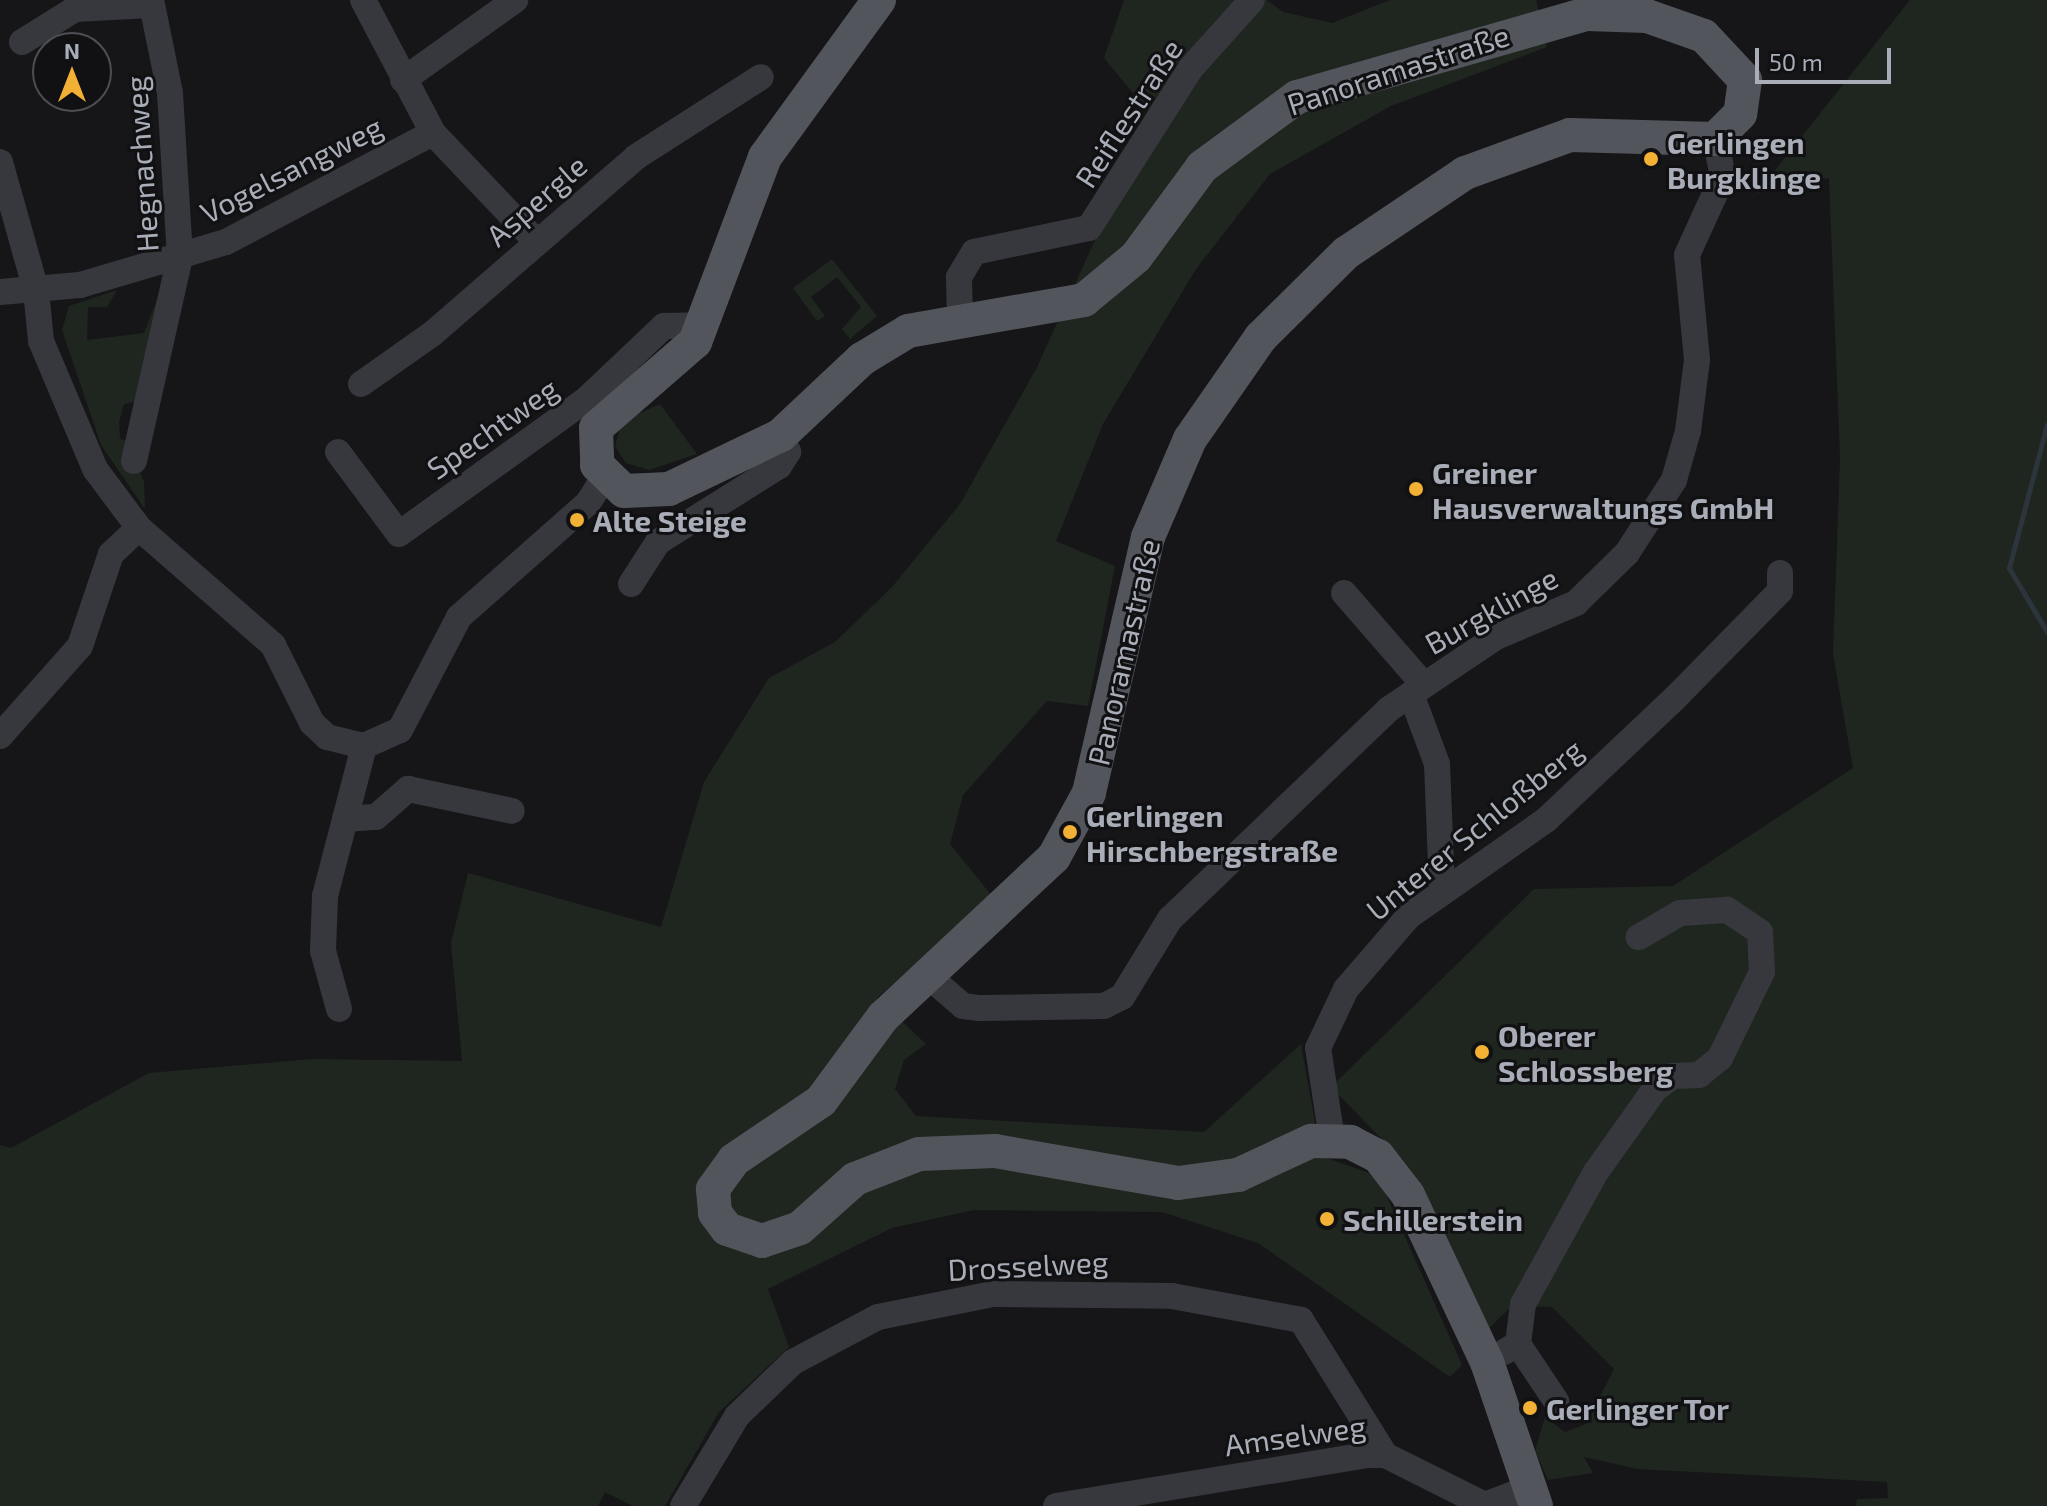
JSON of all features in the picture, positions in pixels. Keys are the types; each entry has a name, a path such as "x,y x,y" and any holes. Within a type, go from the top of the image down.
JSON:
{"main road":[{"path":"604,477 593,454 601,419 680,361 703,325 765,157 879,0"},
{"name":"Panoramastraße","path":"604,477 624,491 669,489 781,435 877,348 908,331 960,321 1011,316 1084,300 1121,273 1202,167 1267,113 1333,85 1553,21 1647,16 1722,48 1745,80 1746,99 1715,139 1594,132 1492,160 1346,253 1261,337 1197,427 1148,537 1089,793 1070,832 1036,880 920,979 883,1017 821,1101 718,1175 715,1213 738,1237 786,1236 855,1179 919,1154 995,1151 1198,1182 1332,1139"},
{"path":"1332,1139 1366,1148 1399,1179 1487,1362 1533,1497"}],"street":[{"path":"363,0 433,133 536,241"},
{"path":"403,80 515,0"},
{"name":"Reiflestraße","path":"960,321 959,277 974,252 1089,228 1191,68 1252,0"},
{"name":"Hegnachweg","path":"22,42 75,9 151,2 170,93 180,257 134,461"},
{"name":"Aspergle","path":"361,384 432,334 636,157 761,77"},
{"name":"Vogelsangweg","path":"0,292 36,290 180,257 253,232 433,133"},
{"name":"Burgklinge","path":"920,979 963,1006 980,1008 1104,1006 1122,997 1170,919 1417,689 1496,637 1576,603 1627,553 1674,480 1697,360 1687,255 1723,176 1715,139"},
{"path":"0,162 36,290 41,341 64,406 118,506 273,645 316,729 364,746 400,730 459,617 588,503 604,477"},
{"name":"Spechtweg","path":"338,452 399,534 577,407 664,326 703,325"},
{"path":"631,584 658,542 779,466 788,452 781,435"},
{"path":"0,736 80,646 111,554 139,528"},
{"name":"Unterer Schloßberg","path":"1332,1139 1318,1076 1324,1029 1384,943 1442,889 1474,877 1605,765 1780,591 1780,573"},
{"path":"1344,593 1417,689 1437,764 1442,889"},
{"path":"339,1009 325,967 323,918 364,746"},
{"path":"345,819 367,822 408,789 512,811"},
{"path":"1556,1401 1518,1344 1523,1304 1596,1172 1655,1089 1673,1076 1699,1075 1720,1058 1762,972 1760,932 1727,910 1680,913 1639,937"},
{"name":"Drosselweg","path":"683,1506 737,1416 793,1362 892,1313 993,1294 1172,1296 1301,1320 1385,1455"},
{"path":"1487,1362 1518,1344"},
{"name":"Amselweg","path":"1056,1506 1385,1455 1486,1506 1533,1497"}],"shaded area":[{"path":"1124,0 1267,0 1283,12 1332,23 1390,0 1536,0 1547,47 1391,106 1270,174 1196,269 1103,424 1056,541 1115,566 1088,706 1047,701 963,795 950,844 992,896 877,998 926,1044 904,1060 895,1089 916,1116 1204,1132 1301,1044 1321,1156 1378,1176 1462,1365 1450,1377 1258,1243 1162,1212 974,1210 892,1228 768,1289 789,1347 719,1412 665,1506 633,1506 605,1492 598,1506 0,1506 0,1145 11,1148 149,1073 312,1059 462,1061 451,943 468,873 661,927 704,782 769,678 835,642 892,587 960,504 1036,369 1152,116 1104,58"},
{"path":"1910,0 2047,0 2047,1506 1856,1506 1857,1499 1888,1498 1887,1482 1638,1469 1584,1457 1593,1473 1548,1480 1535,1451 1545,1417 1565,1432 1586,1424 1614,1369 1552,1307 1512,1306 1486,1331 1438,1217 1403,1161 1331,1087 1534,889 1673,886 1853,768 1833,654 1840,458 1829,178 1757,193"},
{"path":"832,259 877,316 850,339 842,329 861,307 837,277 811,297 825,316 817,321 793,288"},
{"path":"117,290 107,307 88,307 87,340 144,333 158,297 141,400 124,404 119,422 120,439 128,441 144,482 145,509 101,445 62,330 69,306"},
{"path":"660,404 697,454 649,470 626,463 615,446 622,421"}],"waterway":[{"path":"2047,424 2009,568 2047,632"}],"place":[{"name":"Gerlingen Burgklinge","path":"1651,159"},
{"name":"Greiner Hausverwaltungs GmbH","path":"1416,489"},
{"name":"Alte Steige","path":"577,520"},
{"name":"Gerlingen Hirschbergstraße","path":"1070,832"},
{"name":"Oberer Schlossberg","path":"1482,1052"},
{"name":"Schillerstein","path":"1327,1219"},
{"name":"Gerlinger Tor","path":"1530,1408"}]}
